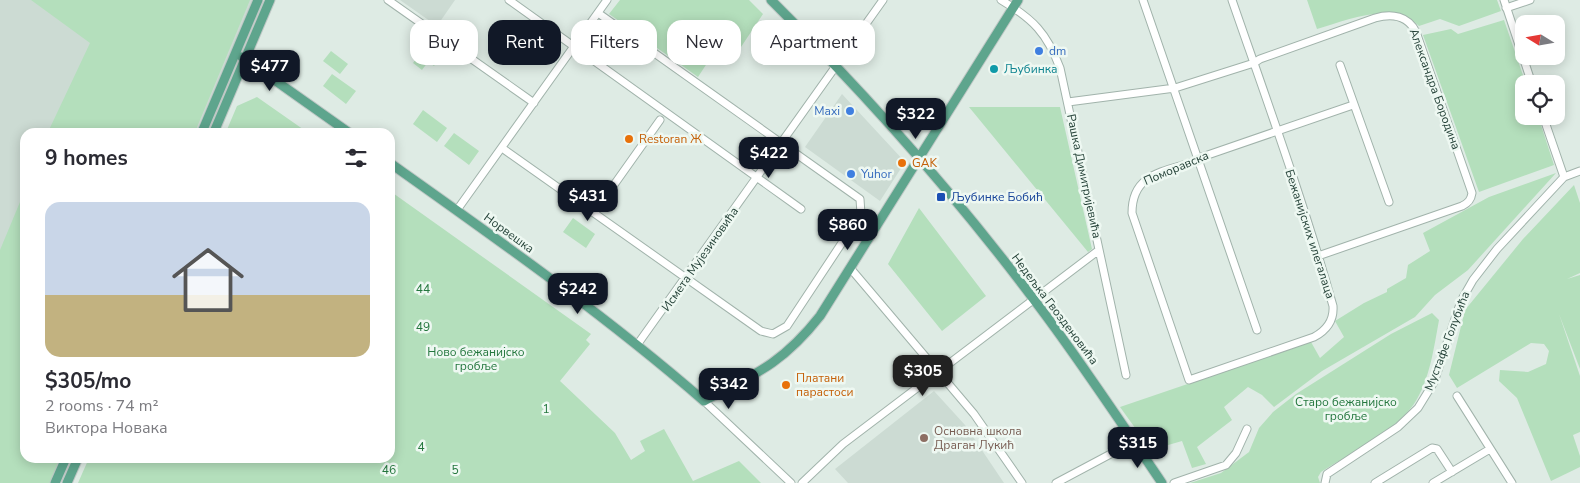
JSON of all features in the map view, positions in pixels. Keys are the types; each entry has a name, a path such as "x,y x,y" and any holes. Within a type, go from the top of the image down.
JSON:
{"main road":[{"path":"204,128 258,0"},
{"path":"216,128 270,0"},
{"name":"Недељка Гвозденовића","path":"771,0 836,66 919,158 1034,300 1135,441 1162,483"},
{"path":"704,401 764,370 788,353 820,316 1015,4"},
{"path":"236,53 342,128"},
{"name":"Норвешка","path":"395,167 457,210 637,345 704,401"},
{"path":"55,483 64,463"},
{"path":"68,483 76,463"}],"street":[{"path":"388,0 534,102"},
{"path":"509,0 571,46"},
{"path":"593,20 607,0"},
{"name":"Исмета Мујезиновића","path":"637,345 687,278 883,0"},
{"name":"Рашка Димитријевића","path":"1001,0 1015,4 1050,43 1060,68 1126,375"},
{"path":"1143,0 1175,88 1257,330"},
{"name":"Бежанијских илегалаца","path":"1189,380 1314,337 1323,331 1332,320 1333,310 1318,256 1232,0"},
{"path":"1504,0 1529,75"},
{"path":"1506,8 1530,0"},
{"path":"502,148 765,333 773,334 782,331 794,317 860,214 862,204 853,193 598,13"},
{"name":"Александра Бородина","path":"1254,63 1260,59 1375,18 1394,16 1406,20 1414,28 1420,42 1472,193 1470,200 1462,206 1318,256"},
{"path":"457,210 571,51"},
{"path":"1068,102 1175,88 1254,63"},
{"path":"597,65 801,209"},
{"path":"1340,65 1389,202"},
{"name":"Поморавска","path":"1189,380 1132,212 1135,191 1139,183 1199,158 1353,104"},
{"path":"594,213 660,120"},
{"path":"1546,125 1564,177"},
{"name":"Мустафе Голубића","path":"1325,481 1327,474 1398,427 1418,408 1434,382 1468,287 1497,249 1564,177 1580,171"},
{"path":"802,483 843,444 1099,250"},
{"path":"851,269 939,371 990,435 1022,483"},
{"path":"1457,396 1512,483"},
{"path":"704,401 791,483"},
{"path":"1174,483 1226,465 1236,454 1247,429"},
{"path":"1056,483 1135,441"},
{"path":"1375,483 1432,448 1437,449 1452,472"},
{"path":"1433,483 1490,449"}],"shaded area":[{"path":"0,0 253,0 198,128 20,128 20,463 0,483"},
{"path":"400,0 455,0 441,20 428,20"},
{"path":"842,94 905,162 880,201 805,147"},
{"name":"Основна школа Драган Лукић","path":"934,391 965,425 1004,483 848,483 835,469"}],"green space":[{"path":"31,0 250,0 197,128 50,128 90,43"},
{"path":"620,0 749,0 763,14 759,20 751,20 751,32 741,47 741,20 667,20 667,55 657,48 657,20 617,20 609,14"},
{"path":"1307,0 1497,0 1501,11 1459,26 1440,19 1419,26 1409,18 1397,14 1384,13 1356,17 1317,29"},
{"path":"1504,20 1515,52 1515,65 1519,65 1523,75 1515,75 1515,125 1541,125 1554,165 1479,192 1423,35 1451,29 1458,34"},
{"path":"331,51 348,64 340,74 323,61"},
{"path":"416,65 426,65 422,70"},
{"path":"681,65 706,65 698,77"},
{"path":"332,74 356,91 346,104 323,86"},
{"path":"257,97 301,128 228,128 237,106"},
{"path":"969,107 1060,107 1092,249 1088,252"},
{"path":"423,110 447,128 437,142 413,124"},
{"path":"454,133 479,151 469,165 444,146"},
{"path":"1556,173 1468,270 1435,295 1415,317 1322,371 1274,407 1262,395 1248,387 1224,407 1232,420 1197,447 1206,464 1192,468 1182,441 1151,450 1120,407 1311,342 1320,358 1344,337 1335,321 1364,303 1387,292 1387,289 1406,278 1408,265 1430,251 1423,233 1489,197"},
{"path":"1574,185 1580,203 1580,273 1567,279 1580,275 1580,369 1559,314 1580,376 1580,432 1573,435 1580,456 1580,467 1551,481 1517,398 1499,381 1500,370 1528,372 1546,364 1549,351 1544,344 1531,343 1457,388 1449,375 1465,310 1523,239"},
{"name":"Ново бежанијско гробље","path":"395,195 591,334 586,340 590,344 560,381 615,433 631,460 645,451 640,441 664,429 693,481 739,461 761,483 78,483 87,463 395,463"},
{"path":"20,202 20,463 61,463 52,483 0,483 0,250"},
{"path":"919,208 986,296 942,331 888,264"},
{"path":"573,218 595,234 586,248 563,232"},
{"name":"Старо бежанијско гробље","path":"1432,313 1439,320 1433,352 1424,385 1414,404 1405,415 1383,433 1321,472 1318,477 1320,483 1190,483 1221,473 1249,452 1259,428 1273,412 1296,394 1391,334"}],"place":[{"name":"dm","path":"1039,51"},
{"name":"Љубинка","path":"994,69"},
{"name":"Maxi","path":"850,111"},
{"name":"Restoran Ж","path":"629,139"},
{"name":"GAK","path":"902,163"},
{"name":"Yuhor","path":"851,174"},
{"name":"Љубинке Бобић","path":"941,197"},
{"name":"Платани парастоси","path":"786,385"},
{"name":"Основна школа Драган Лукић","path":"924,438"}],"park label":[{"name":"44","path":"423,289"},
{"name":"49","path":"423,327"},
{"name":"1","path":"546,409"},
{"name":"4","path":"421,447"},
{"name":"46","path":"389,470"},
{"name":"5","path":"455,470"}]}
